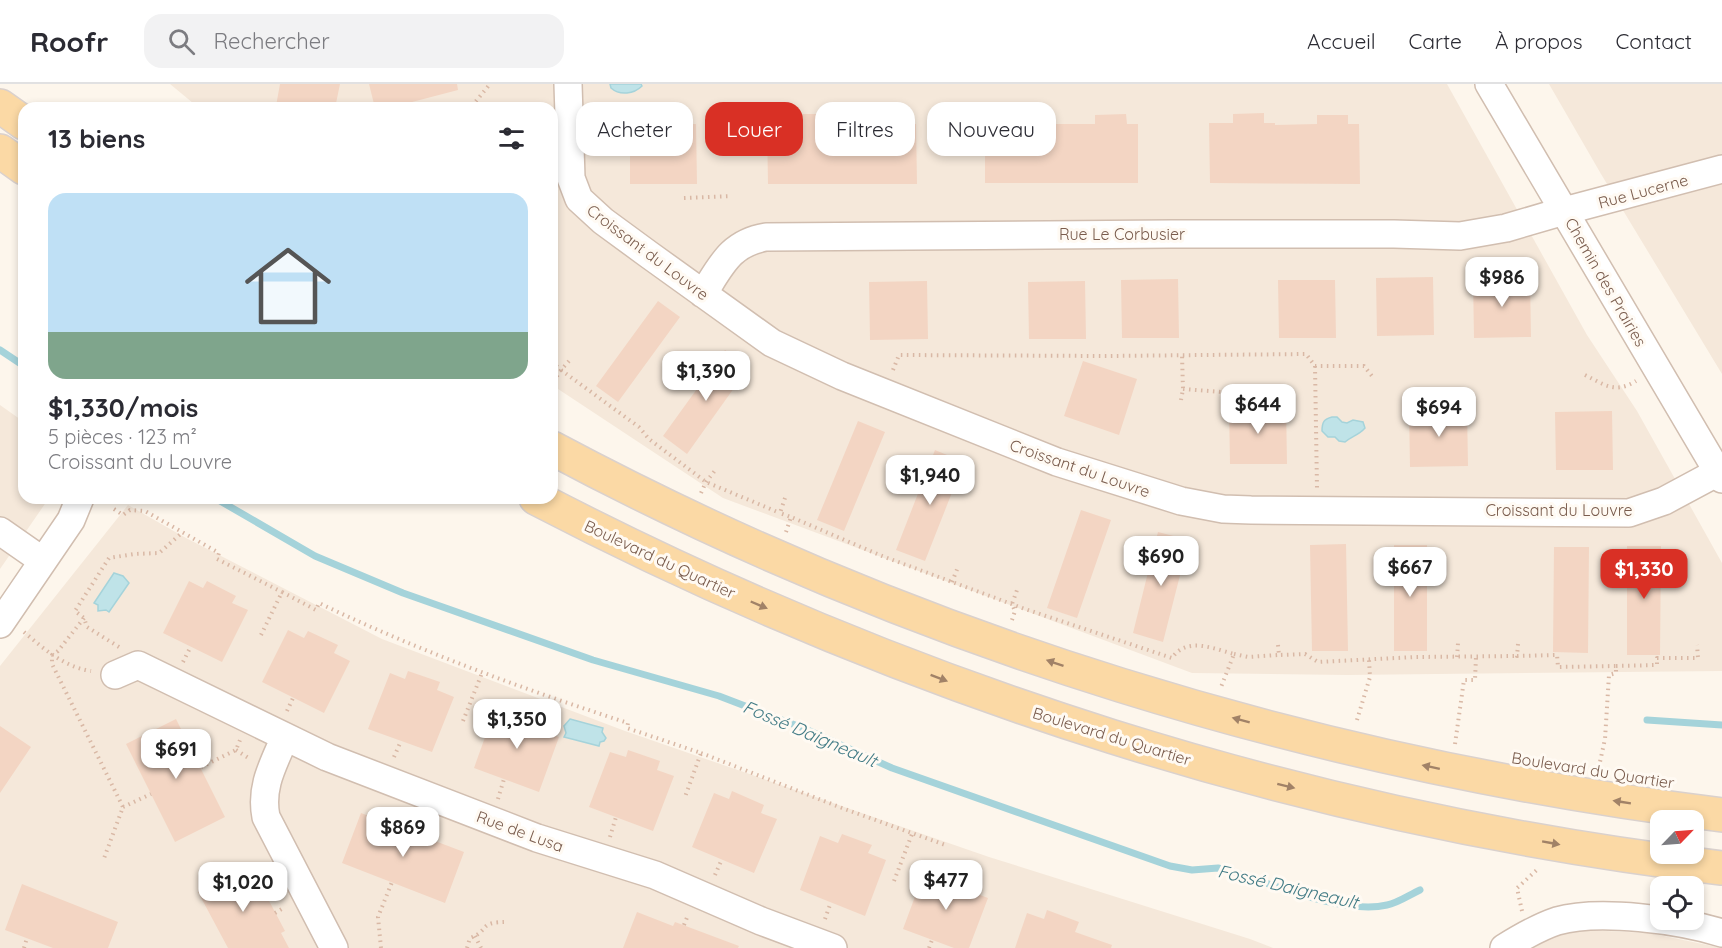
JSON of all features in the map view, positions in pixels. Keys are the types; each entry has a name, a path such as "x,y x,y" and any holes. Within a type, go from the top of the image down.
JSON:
{"main road":[{"path":"0,106 18,119"},
{"path":"0,151 18,164"},
{"name":"Boulevard du Quartier","path":"558,451 704,524 841,583 939,622 1099,678 1212,712 1366,753 1545,789 1722,815"},
{"name":"Boulevard du Quartier","path":"548,504 685,572 826,633 989,696 1089,729 1237,773 1412,816 1604,852 1722,868"}],"street":[{"name":"Croissant du Louvre","path":"568,84 571,178 579,199 603,221 744,324 795,355 943,418 1048,459 1150,493 1204,506 1251,510 1629,513 1664,501 1720,476"},
{"name":"Chemin des Prairies","path":"1489,84 1720,476"},
{"name":"Rue Lucerne","path":"1564,211 1722,169"},
{"name":"Rue Le Corbusier","path":"703,294 723,262 735,249 751,240 766,237 1160,234 1460,236 1500,230 1564,211"},
{"path":"10,627 43,561 76,509 105,504"},
{"path":"0,531 43,561"},
{"name":"Rue de Lusa","path":"121,664 138,665 327,757 537,838 655,875 761,921 833,948"},
{"path":"285,738 270,772 263,800 266,817 334,948"},
{"path":"1504,948 1556,921 1586,917 1646,918 1706,928 1722,933"}],"path":[{"path":"475,102 490,84"},
{"path":"684,198 731,196"},
{"path":"889,379 899,355 1306,354 1315,366 1318,510"},
{"path":"1181,400 1182,355"},
{"path":"558,375 569,361"},
{"path":"1315,366 1364,366 1372,376"},
{"path":"558,367 706,482 882,556 1012,604 1172,658 1177,651 1198,644 1248,657 1305,654 1318,662 1557,655 1558,668 1657,664 1657,658 1698,658 1697,645"},
{"path":"1585,375 1613,388 1626,387 1636,381"},
{"path":"1183,389 1261,395"},
{"path":"691,489 701,494 706,482 717,468"},
{"path":"780,513 785,498"},
{"path":"105,504 123,515 130,510 145,511 219,553 218,559 316,610 319,603 382,633 482,673 628,723 627,728 701,753 948,846"},
{"path":"776,527 786,532 791,517"},
{"path":"121,664 87,627 84,618 75,611 109,558 159,553 183,532"},
{"path":"952,582 958,567"},
{"path":"1001,617 1012,621 1015,611 1012,604 1017,590"},
{"path":"261,634 282,592"},
{"path":"52,655 58,651 84,618"},
{"path":"10,627 75,669 121,664"},
{"path":"1458,644 1458,657"},
{"path":"1517,656 1518,644"},
{"path":"1278,645 1279,655"},
{"path":"1220,688 1234,654"},
{"path":"52,655 52,664 123,807"},
{"path":"1455,745 1464,680 1475,680 1476,657"},
{"path":"1356,723 1370,677 1369,660"},
{"name":"Boulevard du Quartier","path":"1609,773 1597,771 1605,739 1609,675 1616,673 1616,666"},
{"path":"464,721 482,673"},
{"path":"1211,685 1230,690"},
{"path":"201,767 236,750 249,720"},
{"path":"1446,743 1466,747"},
{"path":"685,798 701,753"},
{"path":"103,861 123,807 151,794"},
{"path":"894,881 912,834"},
{"path":"1527,935 1517,888 1544,863"},
{"path":"381,948 378,917 392,882"},
{"path":"467,948 470,938 479,935 486,925 491,922 507,922"},
{"path":"475,936 481,948"},
{"path":"24,948 27,938"},
{"path":"929,948 932,940"}],"shaded area":[{"path":"170,84 1447,84 1587,335 1637,411 1722,563 1722,671 1347,675 1192,673 723,498 558,389 558,102 192,102"},
{"path":"1549,84 1722,84 1722,374 1601,174"},
{"path":"0,405 18,418 18,504 45,504 0,569"},
{"path":"128,505 186,538 382,639 625,731 989,857 1273,948 0,948 0,666"},
{"path":"1563,929 1649,933 1722,948 1527,948"}],"water":[{"path":"610,84 641,84 642,86 631,92 623,93 615,91"},
{"path":"1337,417 1347,423 1353,420 1363,422 1365,428 1345,442 1339,441 1335,437 1328,437 1322,431 1324,421"},
{"path":"114,573 123,576 129,583 109,612 98,611 98,605 94,603"},
{"path":"570,719 603,728 602,732 606,738 600,742 599,746 564,737 566,733 564,726"}],"building":[{"path":"280,84 340,84 336,102 277,102"},
{"path":"369,84 457,84 458,90 412,102 374,102"},
{"path":"1264,113 1264,123 1275,123 1275,125 1317,124 1317,115 1348,115 1348,124 1359,124 1360,184 1210,183 1209,123 1233,123 1233,114"},
{"path":"803,114 815,114 815,156 915,156 916,124 917,184 768,184 768,156 803,156"},
{"path":"1126,114 1127,124 1138,124 1138,183 985,183 985,156 1056,156 1056,124 1095,124 1095,115"},
{"path":"693,124 696,124 697,184 630,184 630,156 693,156"},
{"path":"1433,277 1434,335 1377,336 1376,278"},
{"path":"1178,279 1179,338 1122,338 1121,280"},
{"path":"1473,279 1530,279 1531,337 1474,338"},
{"path":"1278,280 1335,280 1336,338 1279,338"},
{"path":"927,281 928,339 870,340 869,282"},
{"path":"1085,281 1086,339 1029,339 1028,282"},
{"path":"658,301 680,317 618,402 596,386"},
{"path":"725,350 749,367 687,454 663,436"},
{"path":"1083,361 1137,379 1119,435 1064,416"},
{"path":"1286,405 1287,464 1230,464 1229,406"},
{"path":"1467,408 1468,466 1410,467 1409,409"},
{"path":"1612,411 1613,470 1556,470 1555,412"},
{"path":"858,421 885,432 844,531 817,520"},
{"path":"935,450 964,462 925,561 896,550"},
{"path":"1081,510 1111,520 1077,618 1047,608"},
{"path":"1158,532 1189,540 1163,642 1133,633"},
{"path":"1346,544 1348,651 1312,651 1310,545"},
{"path":"1394,545 1427,545 1427,651 1394,651"},
{"path":"1627,546 1661,546 1660,655 1627,655"},
{"path":"1554,547 1589,547 1588,653 1553,652"},
{"path":"189,581 203,588 207,581 236,596 232,603 248,610 222,662 163,633"},
{"path":"288,630 304,638 308,631 338,645 334,653 350,661 324,713 262,682"},
{"path":"408,671 440,682 437,690 454,697 432,752 368,729 390,673 405,679"},
{"path":"514,711 545,722 542,731 559,737 539,792 474,768 494,712 511,719"},
{"path":"176,719 225,817 175,842 126,744"},
{"path":"0,726 31,747 0,793"},
{"path":"628,750 660,761 657,770 674,776 653,831 589,807 610,752 626,757"},
{"path":"732,791 764,805 761,813 777,819 754,873 692,847 714,793 729,799"},
{"path":"361,813 464,852 445,903 342,863"},
{"path":"842,834 872,845 868,853 886,860 865,916 800,890 820,836 838,843"},
{"path":"246,866 262,897 266,895 285,931 281,933 289,948 228,948 198,892"},
{"path":"944,872 974,884 972,892 988,898 969,948 954,948 903,929 923,875 940,881"},
{"path":"22,884 118,922 108,948 53,948 5,930"},
{"path":"1047,910 1079,922 1075,932 1112,945 1111,948 1015,948 1027,913 1044,919"},
{"path":"637,912 673,926 675,922 739,946 738,948 623,948"}],"waterway":[{"name":"Fossé Daigneault","path":"0,350 18,362"},
{"name":"Fossé Daigneault","path":"225,504 315,556 403,593 593,660 719,696 803,728 892,768 1170,866 1192,870 1218,868 1308,897 1350,906 1387,905 1420,890"},
{"name":"Fossé Daigneault","path":"1647,720 1722,725"}]}
